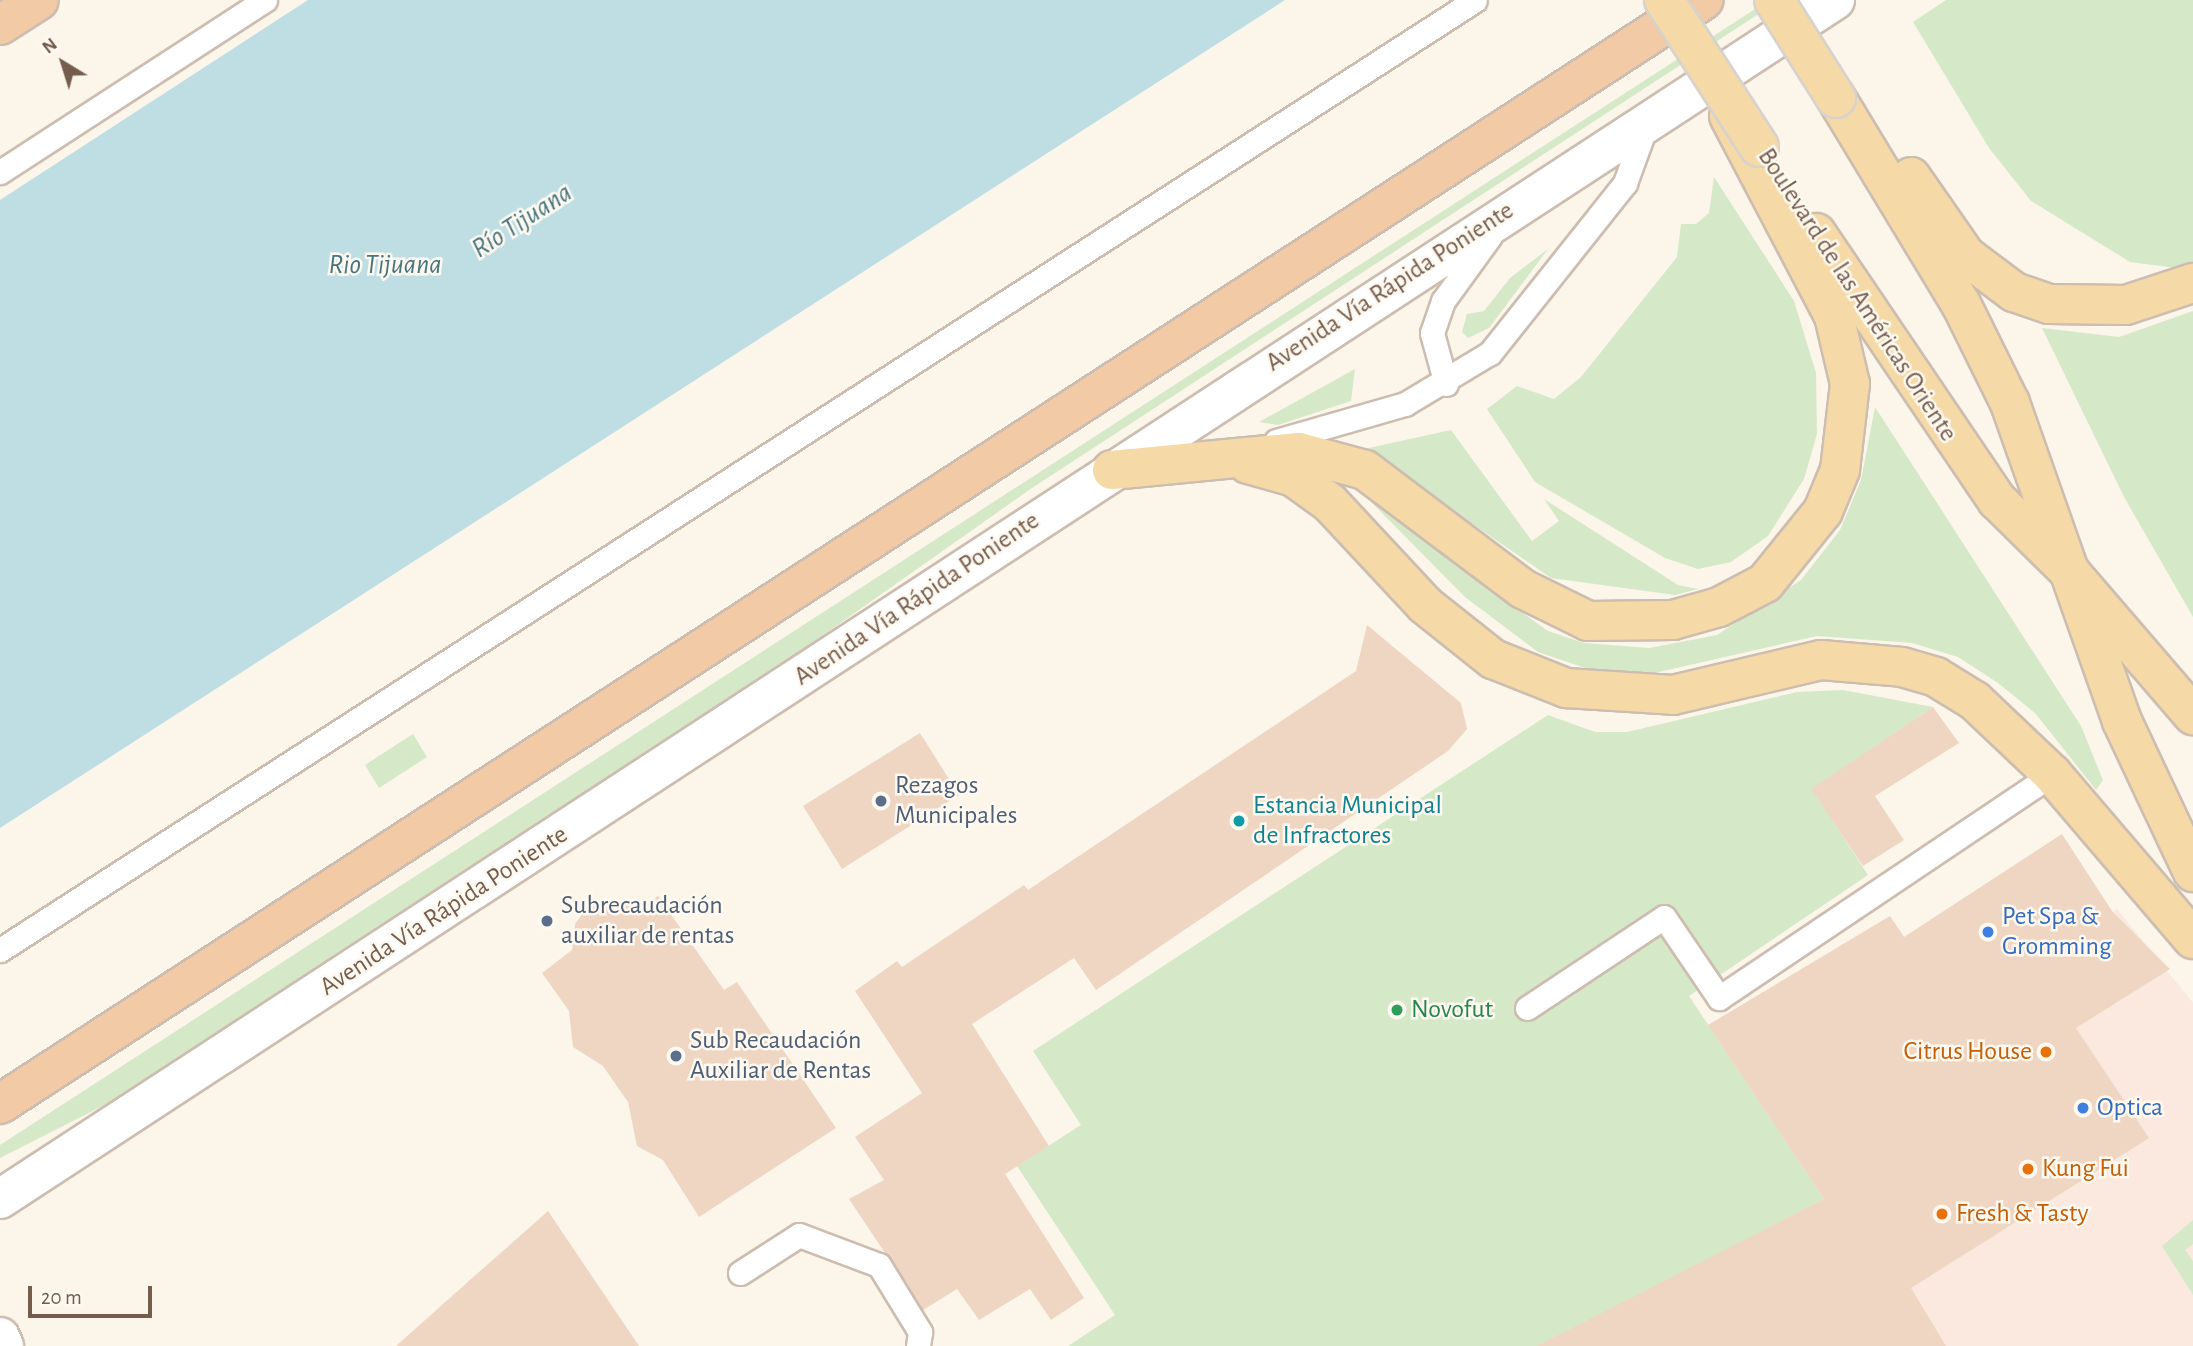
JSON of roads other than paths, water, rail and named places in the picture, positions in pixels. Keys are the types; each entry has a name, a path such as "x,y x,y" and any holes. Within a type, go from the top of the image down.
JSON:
{"highway":[{"path":"0,26 39,0"},
{"path":"0,1104 1703,0"}],"main road":[{"name":"Boulevard de las Américas Oriente","path":"1664,0 1717,83 1753,151 1960,451 1997,500 2070,572 2193,715"},
{"name":"Boulevard de las Américas Oriente","path":"1774,0 1797,36 1844,93 1961,304 2010,403 2122,721 2193,873"},
{"name":"Avenida Vía Rápida Poniente","path":"0,1199 1514,206 1835,0"},
{"path":"1844,93 1966,256 2014,292 2049,304 2126,305 2193,283"},
{"path":"1112,470 1219,456 1299,452 1365,470 1522,589 1588,621 1673,620 1719,607 1765,583 1823,510 1840,470 1850,384 1834,316 1753,151"},
{"path":"1219,456 1294,477 1374,544 1455,632 1493,659 1566,688 1673,695 1821,660 1902,667 1975,701 2052,774 2193,939"},
{"path":"0,1337 4,1346"}],"lane":[{"path":"0,172 265,0"},
{"path":"0,950 1475,0"},
{"path":"1219,456 1367,417 1446,384 1516,326 1625,183 1648,119"},
{"path":"1446,384 1432,350 1443,301 1514,206"},
{"path":"1527,1008 1664,918 1719,998 2052,774"},
{"path":"740,1273 799,1235 880,1265 920,1332 918,1346"}],"water":[{"name":"Rio Tijuana","path":"308,0 1285,0 0,828 0,200"}],"place":[{"name":"Rezagos Municipales","path":"881,801"},
{"name":"Estancia Municipal de Infractores","path":"1239,821"},
{"name":"Subrecaudación auxiliar de rentas","path":"547,921"},
{"name":"Pet Spa & Gromming","path":"1988,932"},
{"name":"Novofut","path":"1397,1010"},
{"name":"Citrus House","path":"2046,1052"},
{"name":"Sub Recaudación Auxiliar de Rentas","path":"676,1056"},
{"name":"Optica","path":"2083,1108"},
{"name":"Kung Fui","path":"2028,1169"},
{"name":"Fresh & Tasty","path":"1942,1214"}],"water label":[{"name":"Río Tijuana","path":"522,221"}]}
